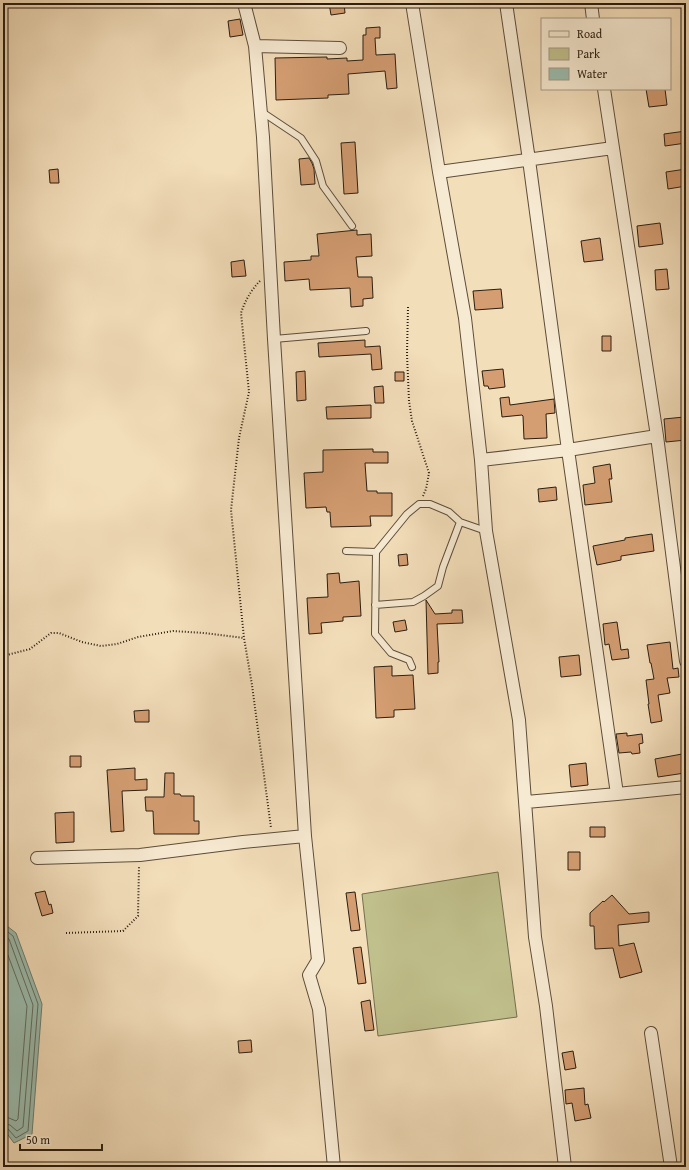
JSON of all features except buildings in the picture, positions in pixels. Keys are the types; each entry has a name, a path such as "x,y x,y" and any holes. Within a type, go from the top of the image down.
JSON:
{"street":[{"path":"244,3 255,46 305,836 318,960 309,975 319,1009 334,1167"},
{"path":"412,3 439,172 465,318 486,531 519,720 536,937 546,1006 565,1167"},
{"path":"506,3 617,794"},
{"path":"591,3 594,18"},
{"path":"255,46 340,48"},
{"path":"604,90 657,436 686,660"},
{"path":"439,172 613,148"},
{"path":"480,460 568,450 657,436"},
{"path":"526,802 686,787"},
{"path":"37,858 140,855 305,836"},
{"path":"651,1033 671,1167"}],"lane":[{"path":"260,111 301,138 316,161 323,186 352,226"},
{"path":"274,339 366,331"},
{"path":"412,667 409,660 391,653 375,634 376,552 407,514 419,504 430,504 449,512 460,522 486,531"},
{"path":"375,605 413,602 438,586 443,567 460,522"},
{"path":"346,551 376,552"}],"path":[{"path":"270,273 255,286 244,303 241,313 249,392 239,438 230,510 244,638 252,685 272,839"},
{"path":"408,307 407,354 409,400 412,421 429,473 426,489 419,504"},
{"path":"3,656 30,649 52,633 58,633 82,642 101,646 117,644 138,637 173,631 244,638"},
{"path":"66,933 123,931 138,916 140,855"}],"green space":[{"path":"498,872 517,1017 378,1036 362,894"}],"water":[{"path":"3,923 16,933 42,1004 32,1134 14,1143 5,1131 3,1136"}]}
